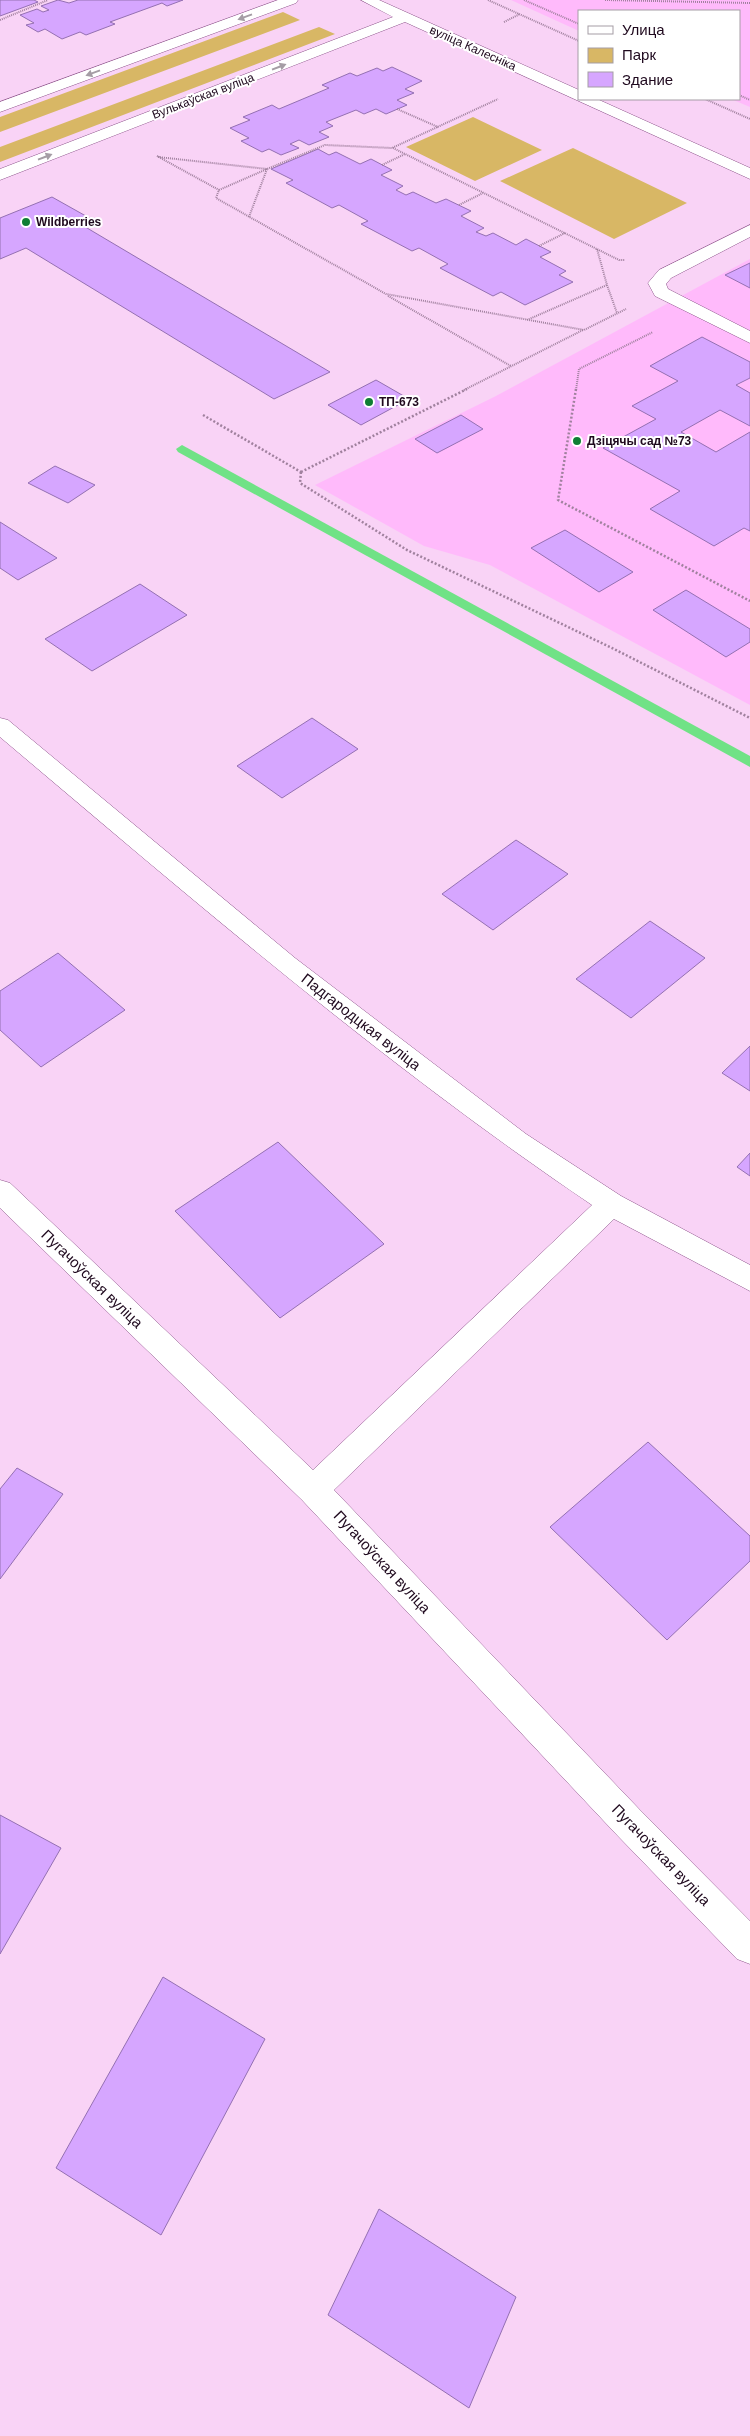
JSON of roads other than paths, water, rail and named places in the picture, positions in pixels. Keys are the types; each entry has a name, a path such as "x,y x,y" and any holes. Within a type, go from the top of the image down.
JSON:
{"street":[{"path":"0,108 291,0"},
{"name":"вуліца Калесніка","path":"368,0 578,96"},
{"name":"Вулькаўская вуліца","path":"0,175 405,17"},
{"path":"587,100 750,174"},
{"path":"750,230 665,274 657,283 661,292 750,338"},
{"name":"Падгародцкая вуліца","path":"0,725 286,964 517,1141 611,1204 750,1279"},
{"name":"Пугачоўская вуліца","path":"0,1191 313,1490 621,1815 750,1946"},
{"path":"313,1490 611,1204"}],"waterway":[{"path":"182,449 750,762"}],"place":[{"name":"Wildberries","path":"26,222"},
{"name":"ТП-673","path":"369,402"},
{"name":"Дзіцячы сад №73","path":"577,441"}]}
